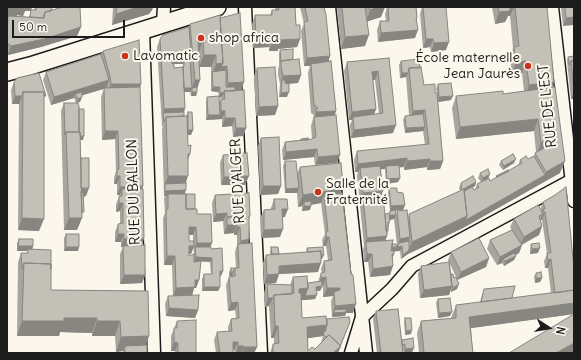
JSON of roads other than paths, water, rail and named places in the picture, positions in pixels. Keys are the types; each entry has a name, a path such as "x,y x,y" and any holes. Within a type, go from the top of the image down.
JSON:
{"main road":[{"path":"7,72 143,31 164,15 217,7"}],"street":[{"name":"RUE D'ALGER","path":"245,7 261,353"},
{"path":"329,7 366,353"},
{"name":"RUE DE L'EST","path":"552,7 573,179 574,201"},
{"name":"RUE DU BALLON","path":"143,31 154,353"},
{"path":"351,353 362,317 392,289 412,266 573,179"}],"place":[{"name":"shop africa","path":"201,38"},
{"name":"Lavomatic","path":"125,56"},
{"name":"École maternelle Jean Jaurès","path":"528,66"},
{"name":"Salle de la Fraternité","path":"318,192"}]}
